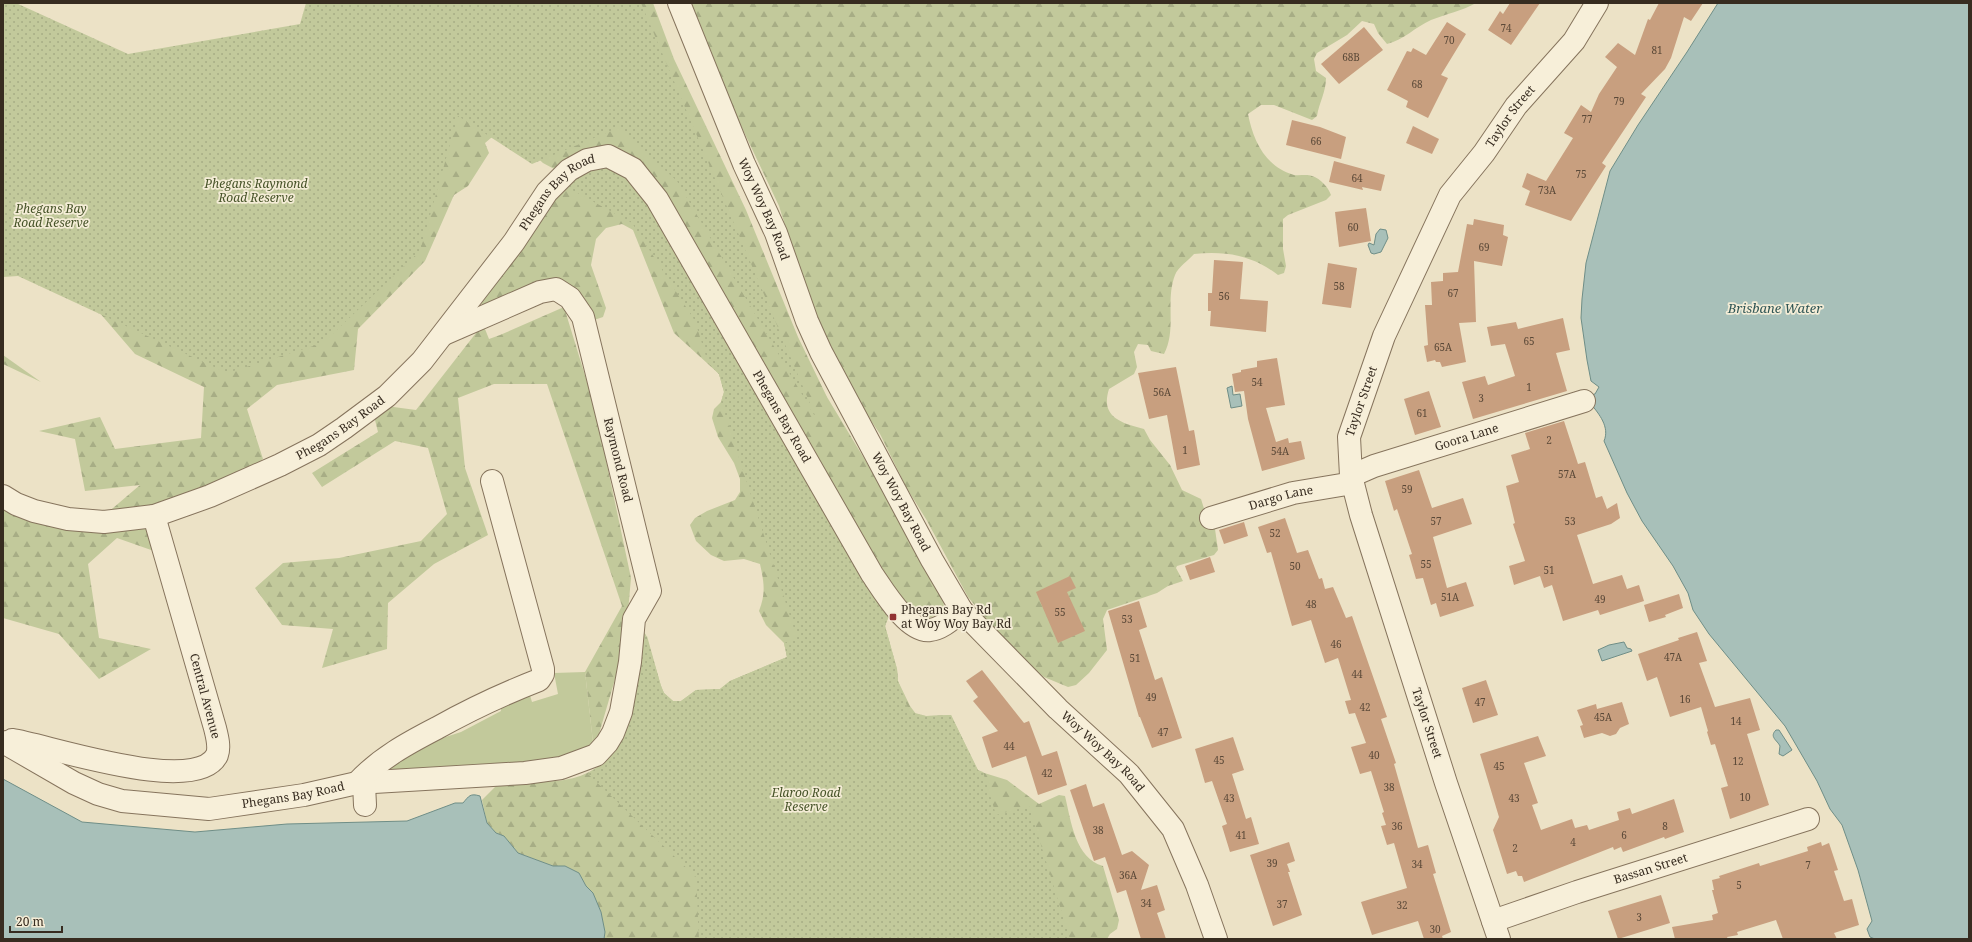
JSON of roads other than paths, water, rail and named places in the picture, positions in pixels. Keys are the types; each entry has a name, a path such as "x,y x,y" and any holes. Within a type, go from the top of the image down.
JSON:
{"street":[{"name":"Woy Woy Bay Road","path":"679,3 744,164 776,233 807,321 821,352 932,560 962,611 1053,703 1129,774 1173,829 1197,885 1216,939"},
{"name":"Taylor Street","path":"1496,930 1446,783 1360,515 1352,479 1349,437 1379,347 1450,195 1484,153 1516,106 1574,41 1597,3"},
{"name":"Phegans Bay Road","path":"3,496 16,504 34,511 68,519 104,522 154,516 210,496 280,465 319,445 386,396 422,362 514,242 547,192 569,170 587,160 608,156 633,169 657,199 872,574 897,611 924,630 930,630 947,623 962,611"},
{"name":"Raymond Road","path":"442,335 540,292 556,289 570,298 583,317 650,591 634,619 630,662 621,712 613,733 596,755"},
{"name":"Goora Lane","path":"1352,479 1374,466 1584,401"},
{"name":"Dargo Lane","path":"1211,518 1293,493 1352,479"},
{"path":"365,805 361,783 370,770 411,742 494,698 539,680 543,674 543,669 492,481"},
{"name":"Central Avenue","path":"3,739 22,742 76,757 153,770 177,771 201,768 211,762 217,754 216,734 154,516"},
{"name":"Phegans Bay Road","path":"3,742 74,783 98,794 122,801 209,810 304,795 361,783 548,770 561,768 596,755"},
{"name":"Bassan Street","path":"1496,930 1584,890 1808,819"}],"water":[{"name":"Brisbane Water","path":"1718,3 1969,3 1969,939 1875,939 1870,937 1867,929 1872,921 1858,870 1842,825 1830,809 1817,781 1785,726 1709,634 1693,610 1688,593 1673,566 1642,521 1627,493 1604,441 1606,431 1603,421 1591,404 1591,395 1595,394 1599,387 1591,381 1581,318 1582,299 1586,263 1610,171 1638,125"},
{"path":"1380,229 1386,230 1388,238 1381,252 1374,254 1371,253 1368,245 1369,243 1374,245 1376,234"},
{"path":"1232,386 1233,395 1240,394 1242,406 1231,408 1227,388"},
{"path":"1624,642 1627,648 1631,649 1632,651 1602,661 1598,650 1609,645"},
{"path":"1776,730 1779,730 1792,750 1783,756 1779,754 1780,746 1773,737"},
{"path":"3,779 82,822 195,832 287,824 407,821 455,803 463,803 468,797 477,795 480,796 487,823 496,833 504,836 518,853 553,866 565,866 579,873 586,886 593,893 601,912 605,932 604,939 3,939"}],"place":[{"name":"Phegans Bay Rd at Woy Woy Bay Rd","path":"893,617"}],"park label":[{"name":"Phegans Raymond Road Reserve","path":"256,191"},
{"name":"Phegans Bay Road Reserve","path":"51,216"},
{"name":"Elaroo Road Reserve","path":"806,800"}]}
